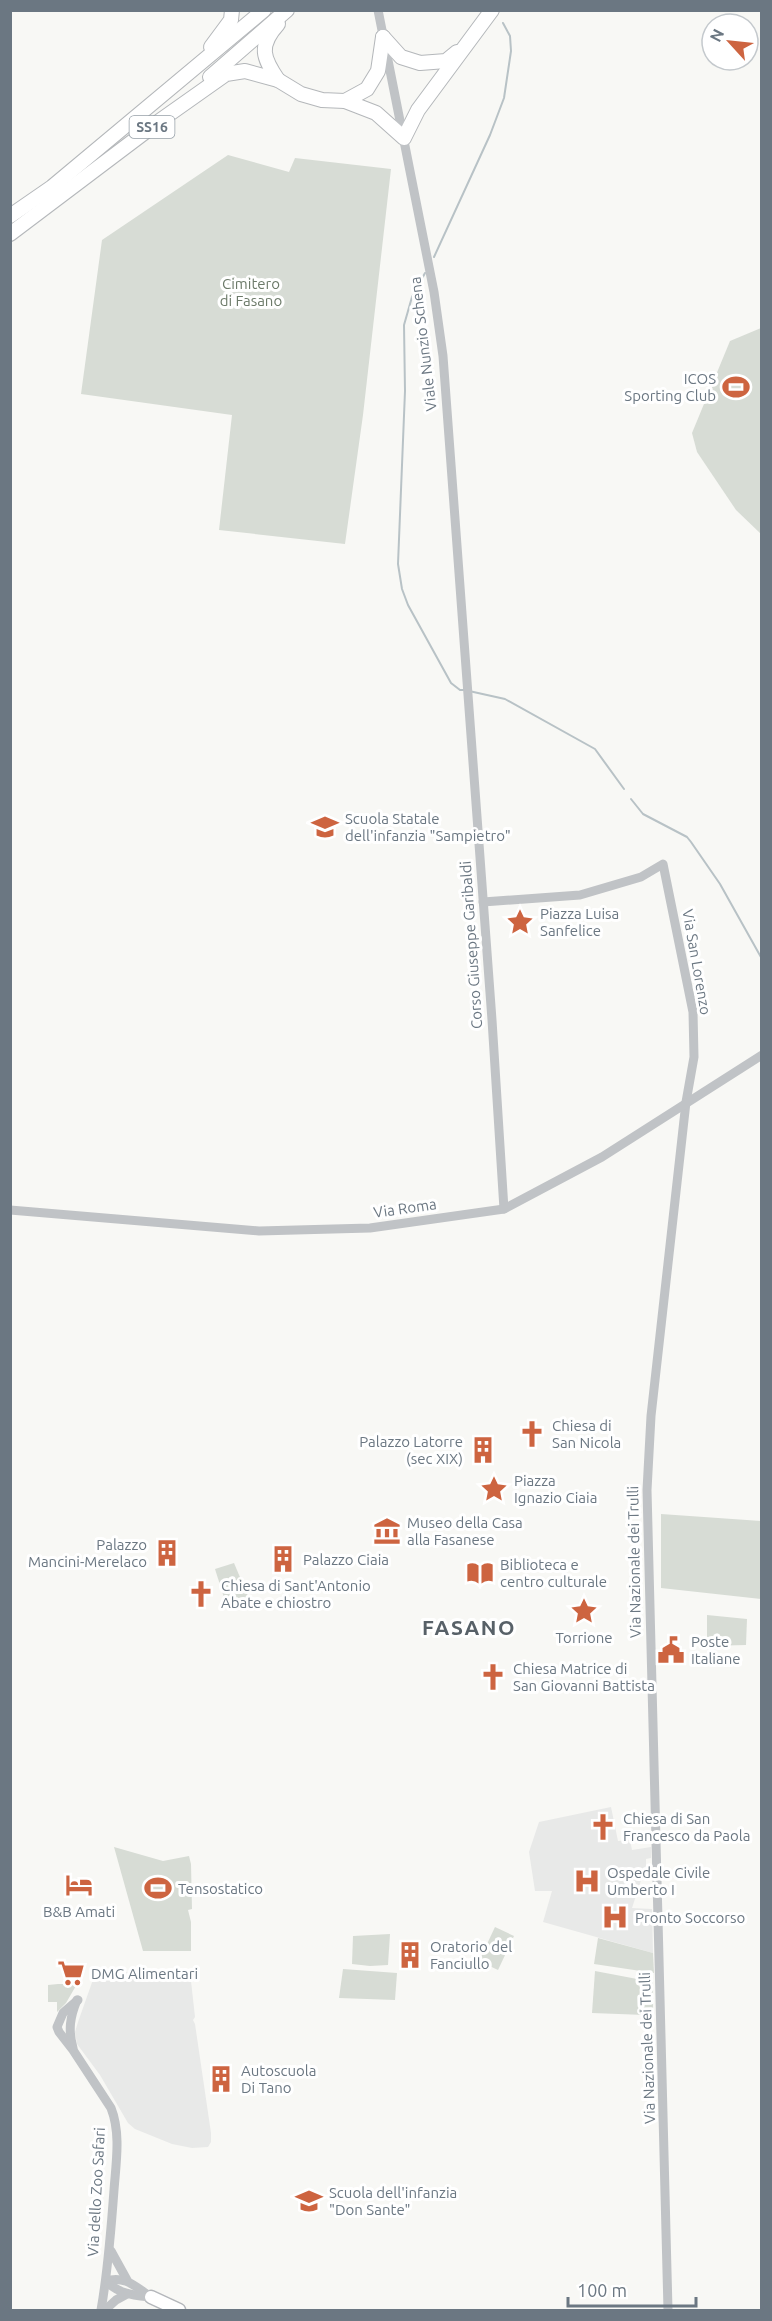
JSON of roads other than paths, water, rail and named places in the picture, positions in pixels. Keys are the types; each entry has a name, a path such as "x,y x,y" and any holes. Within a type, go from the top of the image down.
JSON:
{"highway":[{"path":"155,101 213,45 231,20 232,10"},
{"name":"SS16","path":"10,216 51,187 264,10"},
{"path":"278,80 266,63 264,49 271,32 289,10"},
{"name":"SS16","path":"10,234 151,128 289,10"},
{"path":"151,128 226,74 245,71 278,80 301,94 322,100 345,101 376,113 404,138 417,110 492,10"},
{"path":"345,101 367,89 378,71 383,37"},
{"path":"383,37 401,57 420,63 446,61 465,45"}],"main road":[{"path":"151,2297 179,2310"}],"street":[{"name":"Viale Nunzio Schena","path":"378,10 434,292 443,356 466,678"},
{"name":"Corso Giuseppe Garibaldi","path":"466,678 504,1209"},
{"name":"Via San Lorenzo","path":"483,902 580,895 641,877 663,864 693,1012 694,1057 686,1102"},
{"name":"Via Roma","path":"10,1210 259,1231 370,1228 504,1209 602,1157 762,1055"},
{"name":"Via Nazionale dei Trulli","path":"668,2310 649,1588 648,1465 686,1102"},
{"name":"Via dello Zoo Safari","path":"73,2050 69,2025 78,2000 63,2013 57,2027 111,2108 115,2118 116,2161 103,2310"},
{"path":"110,2249 127,2280"},
{"path":"116,2278 127,2280 151,2297 127,2294 114,2289 106,2281 116,2278"},
{"path":"103,2310 127,2294"}],"waterway":[{"path":"434,257 490,135 504,98 511,51 510,36 503,23"},
{"path":"425,273 412,297 404,325 405,391 398,564 402,589 408,605 451,683 460,690 464,690"},
{"path":"469,691 505,699 595,749 624,789"},
{"path":"631,799 643,814 687,837 720,884 762,959"}],"place":[{"name":"ICOS Sporting Club","path":"736,387"},
{"name":"Scuola Statale dell'infanzia \"Sampietro\"","path":"325,827"},
{"name":"Piazza Luisa Sanfelice","path":"520,922"},
{"name":"Chiesa di San Nicola","path":"532,1434"},
{"name":"Palazzo Latorre (sec XIX)","path":"483,1450"},
{"name":"Piazza Ignazio Ciaia","path":"494,1489"},
{"name":"Museo della Casa alla Fasanese","path":"387,1531"},
{"name":"Palazzo Mancini-Merelaco","path":"167,1553"},
{"name":"Palazzo Ciaia","path":"283,1559"},
{"name":"Biblioteca e centro culturale","path":"480,1573"},
{"name":"Chiesa di Sant'Antonio Abate e chiostro","path":"201,1594"},
{"name":"Torrione","path":"584,1611"},
{"name":"Poste Italiane","path":"671,1650"},
{"name":"Chiesa Matrice di San Giovanni Battista","path":"493,1677"},
{"name":"Chiesa di San Francesco da Paola","path":"603,1827"},
{"name":"Ospedale Civile Umberto I","path":"587,1881"},
{"name":"B&B Amati","path":"79,1885"},
{"name":"Tensostatico","path":"158,1888"},
{"name":"Pronto Soccorso","path":"615,1917"},
{"name":"Oratorio del Fanciullo","path":"410,1955"},
{"name":"DMG Alimentari","path":"71,1973"},
{"name":"Autoscuola Di Tano","path":"221,2079"},
{"name":"Scuola dell'infanzia \"Don Sante\"","path":"309,2201"}],"district":[{"name":"FASANO","path":"469,1627"}],"park label":[{"name":"Cimitero di Fasano","path":"251,292"}]}
